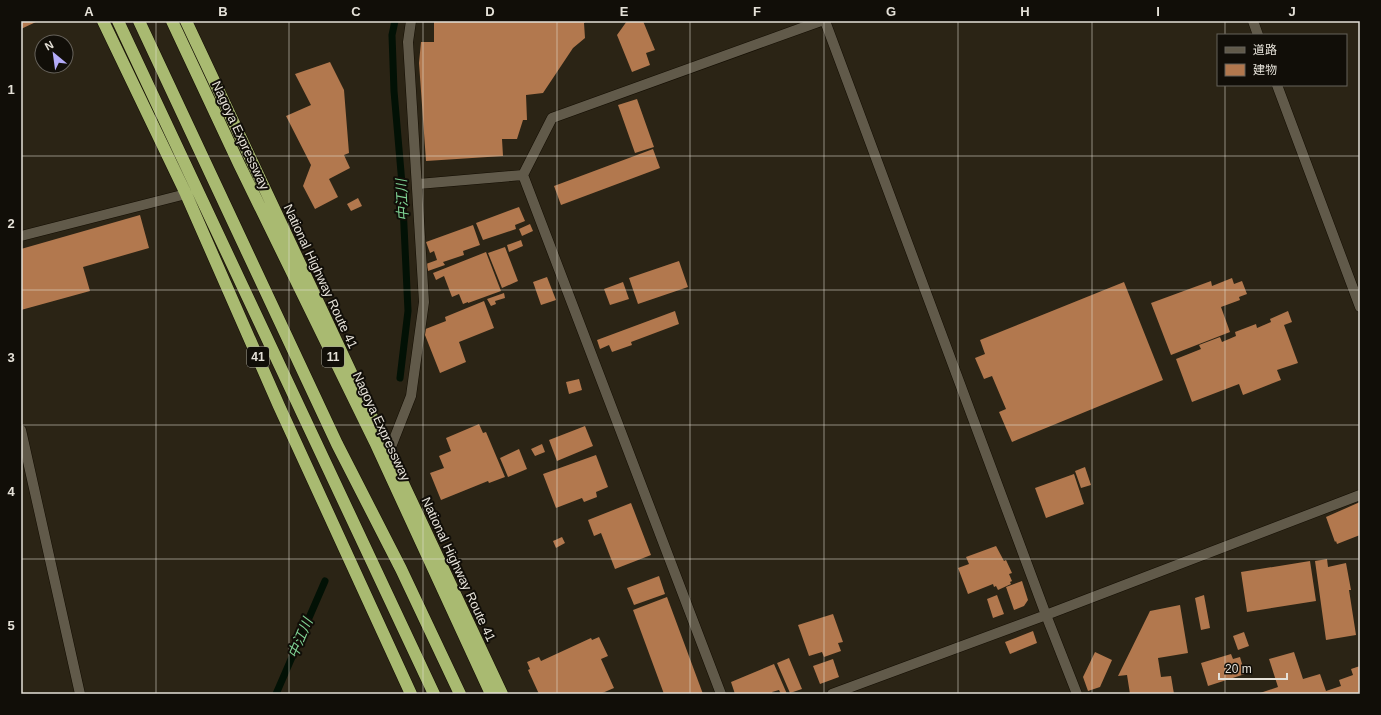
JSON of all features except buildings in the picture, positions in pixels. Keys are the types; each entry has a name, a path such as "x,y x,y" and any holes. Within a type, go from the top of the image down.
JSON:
{"highway":[{"name":"41","path":"103,21 186,194 279,406 411,694"},
{"path":"118,21 434,694"},
{"path":"139,21 337,444 401,569 460,694"},
{"name":"Nagoya Expressway","path":"172,21 239,164 375,442 491,694"},
{"path":"177,21 340,360 347,364"},
{"name":"National Highway Route 41","path":"186,21 502,694"}],"street":[{"path":"389,452 411,396 424,302 418,184 408,42 411,21"},
{"path":"721,694 523,175 552,118 821,21"},
{"path":"825,21 1046,615 1077,694"},
{"path":"1253,21 1258,34"},
{"path":"1277,86 1360,307"},
{"path":"418,184 523,175"},
{"path":"21,236 186,194"},
{"path":"21,430 80,694"},
{"path":"832,694 1046,615 1360,495"}],"waterway":[{"name":"中江川","path":"395,21 392,35 394,91 402,184 408,311 400,378"},
{"name":"中江川","path":"276,694 325,581"}]}
